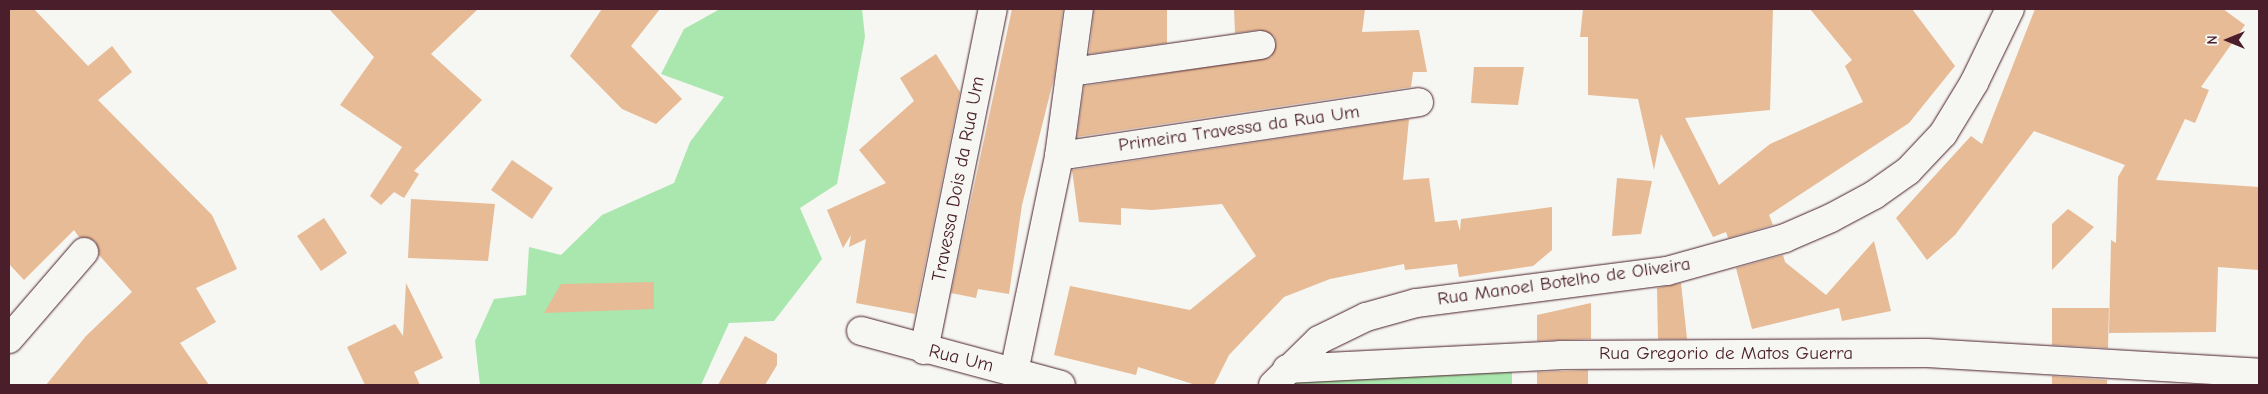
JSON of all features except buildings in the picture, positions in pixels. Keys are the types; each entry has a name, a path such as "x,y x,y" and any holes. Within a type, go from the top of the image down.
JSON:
{"street":[{"name":"Travessa Dois da Rua Um","path":"924,350 993,9"},
{"path":"1014,372 1059,156 1079,9"},
{"name":"Rua Manoel Botelho de Oliveira","path":"1280,377 1319,340 1366,317 1416,303 1667,271 1785,238 1831,218 1874,195 1908,171 1943,134 1974,83 2010,9"},
{"path":"1070,72 1261,45"},
{"name":"Primeira Travessa da Rua Um","path":"1059,156 1419,102"},
{"path":"9,339 84,252"},
{"name":"Rua Um","path":"861,331 924,350 1061,385"},
{"name":"Rua Gregorio de Matos Guerra","path":"1280,377 1560,355 1907,353 2166,377 2259,372"}],"green space":[{"path":"720,9 862,9 865,37 837,184 800,208 822,259 774,321 729,323 701,385 480,385 475,341 494,299 526,295 529,247 561,255 602,215 674,183 690,142 724,97 661,74 684,29"},
{"path":"1512,365 1512,385 1286,385 1302,377"}]}
